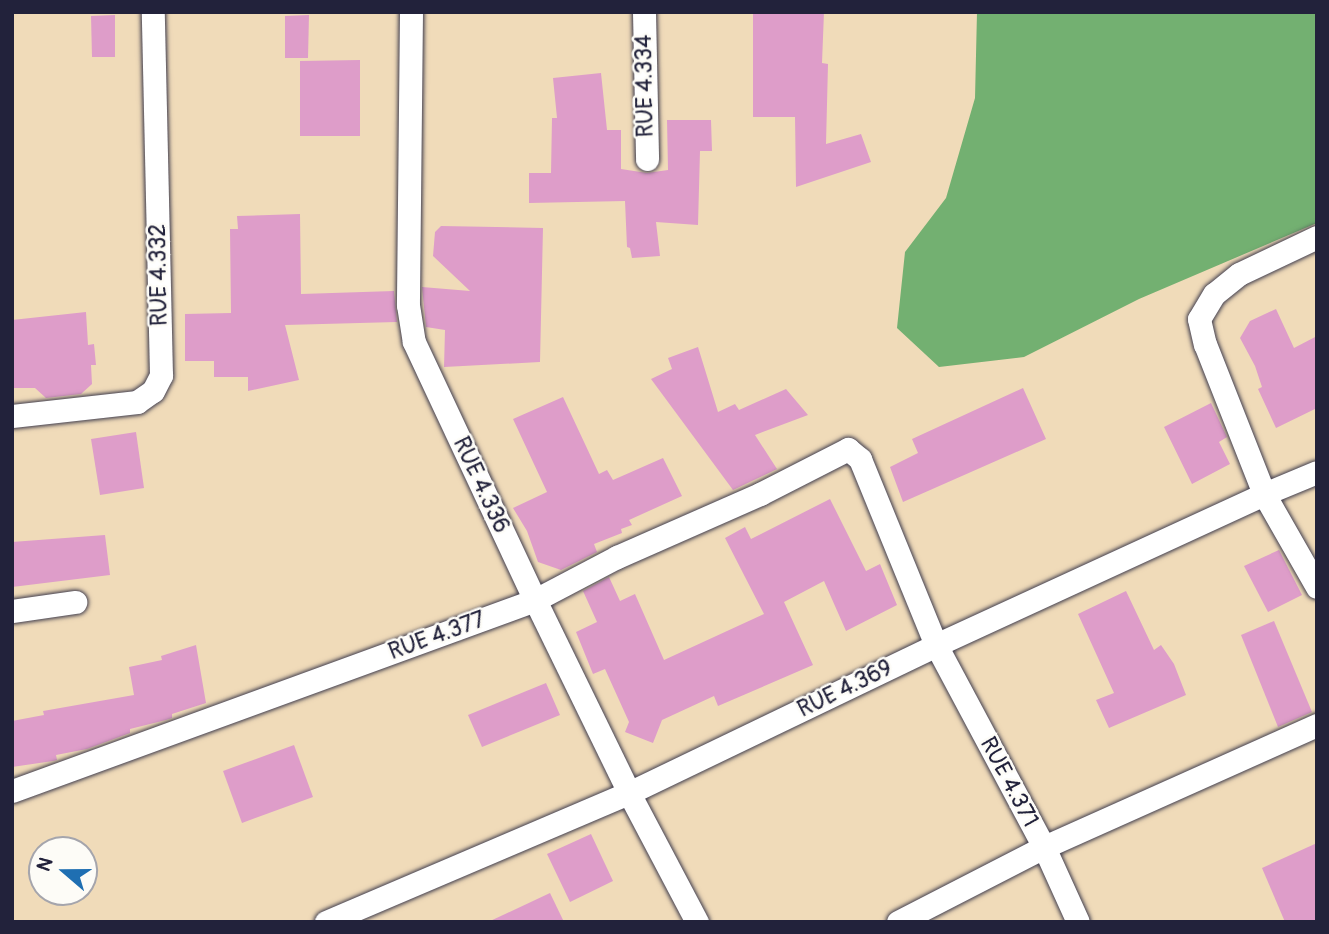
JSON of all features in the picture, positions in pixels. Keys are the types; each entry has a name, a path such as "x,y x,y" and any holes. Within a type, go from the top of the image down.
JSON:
{"street":[{"name":"RUE 4.332","path":"12,416 136,402 153,391 162,375 153,12"},
{"name":"RUE 4.336","path":"411,12 408,305 414,342 629,793 697,922"},
{"name":"RUE 4.334","path":"644,12 647,159"},
{"path":"1317,237 1240,274 1214,294 1199,319 1205,344 1264,494 1317,587"},
{"name":"RUE 4.377","path":"12,791 535,600 617,557 760,494 848,449"},
{"name":"RUE 4.371","path":"848,449 860,459 936,645 1044,847 1078,922"},
{"name":"RUE 4.369","path":"335,920 629,793 936,645 1317,472"},
{"path":"12,611 75,602"},
{"path":"898,922 1044,847 1317,725"}],"green space":[{"path":"977,12 1317,12 1317,223 1139,299 1024,357 939,367 897,328 905,252 946,198 975,98"}],"building":[{"path":"753,12 824,12 822,63 828,64 826,144 861,134 871,162 796,187 795,117 753,117"},
{"path":"115,15 115,57 92,57 91,16"},
{"path":"309,15 308,58 285,58 285,16"},
{"path":"360,60 360,136 300,136 300,61"},
{"path":"601,73 607,130 621,130 621,169 647,173 668,170 667,120 711,120 712,151 700,151 698,225 656,222 660,256 632,258 630,248 627,247 625,201 529,203 529,173 551,173 552,118 557,118 553,78"},
{"path":"300,214 301,294 394,291 397,322 285,325 299,380 248,391 248,377 214,377 214,361 185,361 185,314 231,313 230,229 238,229 237,216"},
{"path":"441,226 543,228 540,362 444,367 445,330 426,327 422,287 470,291 433,256 435,232"},
{"path":"1276,309 1294,348 1317,336 1317,408 1276,428 1258,389 1262,387 1255,366 1240,338 1250,321"},
{"path":"86,312 88,345 94,344 96,365 91,365 92,384 81,394 46,398 35,388 12,388 12,320"},
{"path":"698,347 718,412 735,404 739,410 786,389 808,415 755,435 777,469 733,490 651,379 672,369 668,358"},
{"path":"1023,388 1046,439 903,502 890,467 918,453 912,439"},
{"path":"563,397 599,474 607,470 613,480 663,458 682,496 629,520 632,525 621,529 622,533 594,544 597,552 561,570 538,562 527,531 513,508 547,492 513,419"},
{"path":"1211,403 1227,437 1219,442 1230,464 1192,484 1164,427"},
{"path":"136,432 144,488 100,495 91,439"},
{"path":"830,499 866,571 880,564 897,605 846,631 824,581 784,602 813,665 718,706 714,696 662,720 653,743 625,732 629,722 605,669 593,674 576,632 597,622 583,591 609,577 620,601 635,594 664,660 764,614 725,538 745,527 751,539"},
{"path":"105,535 110,575 12,587 12,542"},
{"path":"1279,550 1302,595 1268,612 1244,566"},
{"path":"1126,591 1154,650 1161,645 1174,664 1186,695 1109,728 1096,700 1114,693 1078,614"},
{"path":"1274,621 1312,712 1278,727 1241,635"},
{"path":"196,645 206,703 172,714 172,718 130,729 130,733 87,749 56,755 57,760 12,767 12,721 44,715 43,711 134,695 129,667 162,660 161,656"},
{"path":"546,683 560,715 482,747 468,715"},
{"path":"294,745 313,797 242,823 223,771"},
{"path":"591,834 613,881 570,902 547,854"},
{"path":"1317,843 1317,922 1285,922 1262,868"},
{"path":"550,893 564,922 488,922"}]}
